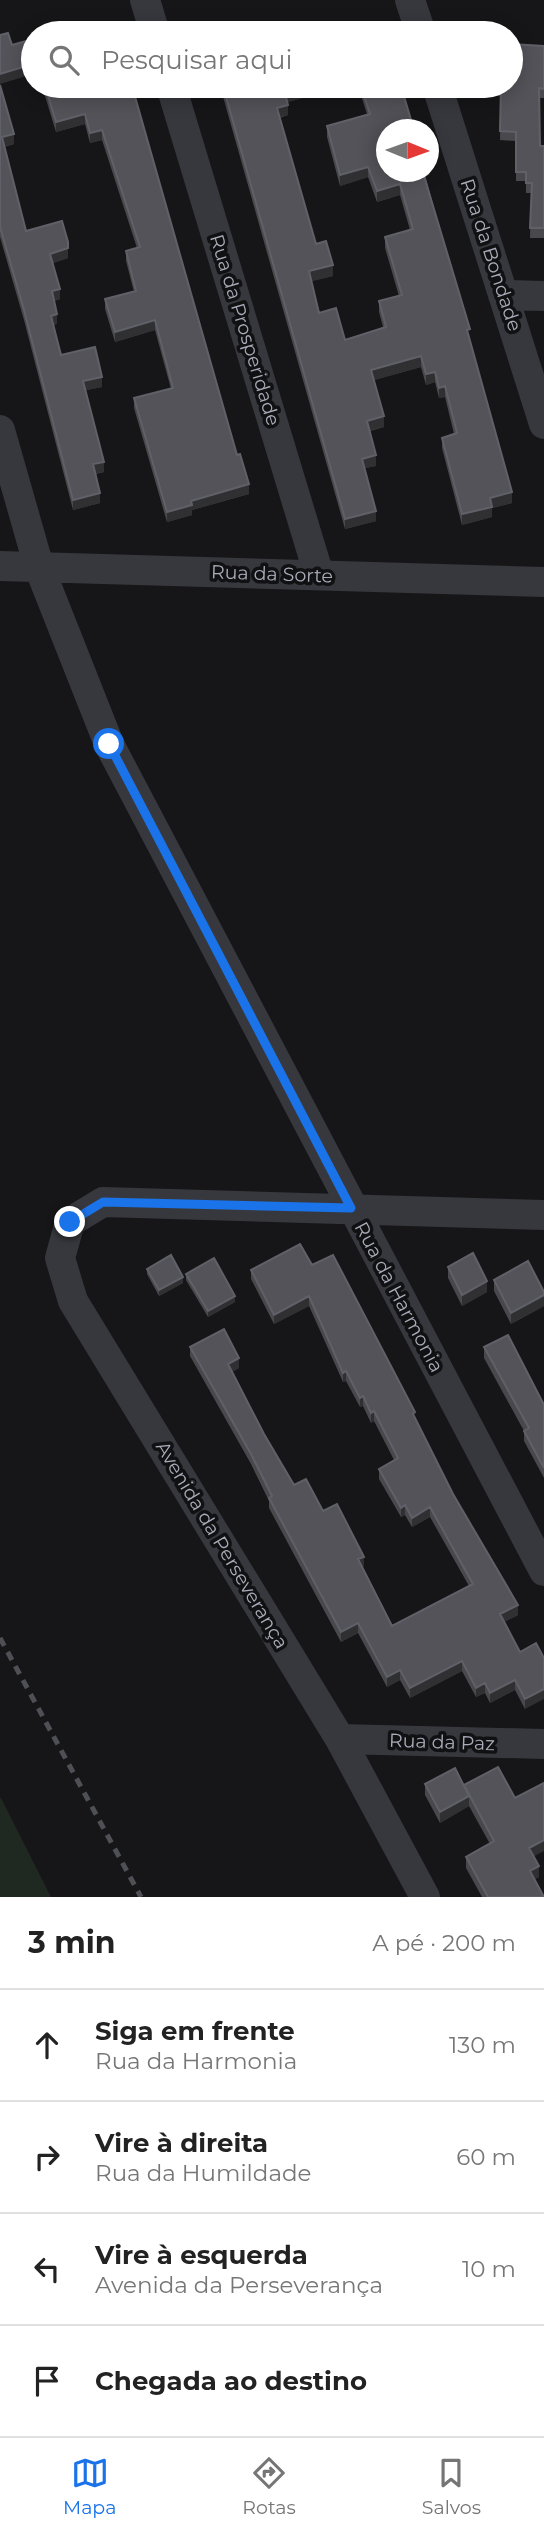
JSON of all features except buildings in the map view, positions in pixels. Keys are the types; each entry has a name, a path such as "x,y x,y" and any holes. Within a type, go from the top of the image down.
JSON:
{"street":[{"path":"145,0 151,21"},
{"path":"410,0 417,21"},
{"name":"Rua da Prosperidade","path":"175,98 319,575"},
{"name":"Rua da Bondade","path":"441,98 544,424"},
{"path":"503,295 544,296"},
{"name":"Rua da Harmonia","path":"0,430 39,567 109,744 544,1571"},
{"name":"Rua da Sorte","path":"0,566 544,582"},
{"name":"Avenida da Perseverança","path":"351,1208 103,1202 70,1222 60,1258 73,1301 340,1739 425,1897"},
{"path":"351,1208 544,1215"},
{"name":"Rua da Paz","path":"340,1739 544,1744"}],"shaded area":[{"path":"0,1797 3,1802 51,1897 0,1897"}],"railway":[{"path":"0,1638 141,1897"}],"route":[{"path":"70,1222 103,1202 351,1208 109,744"}]}
